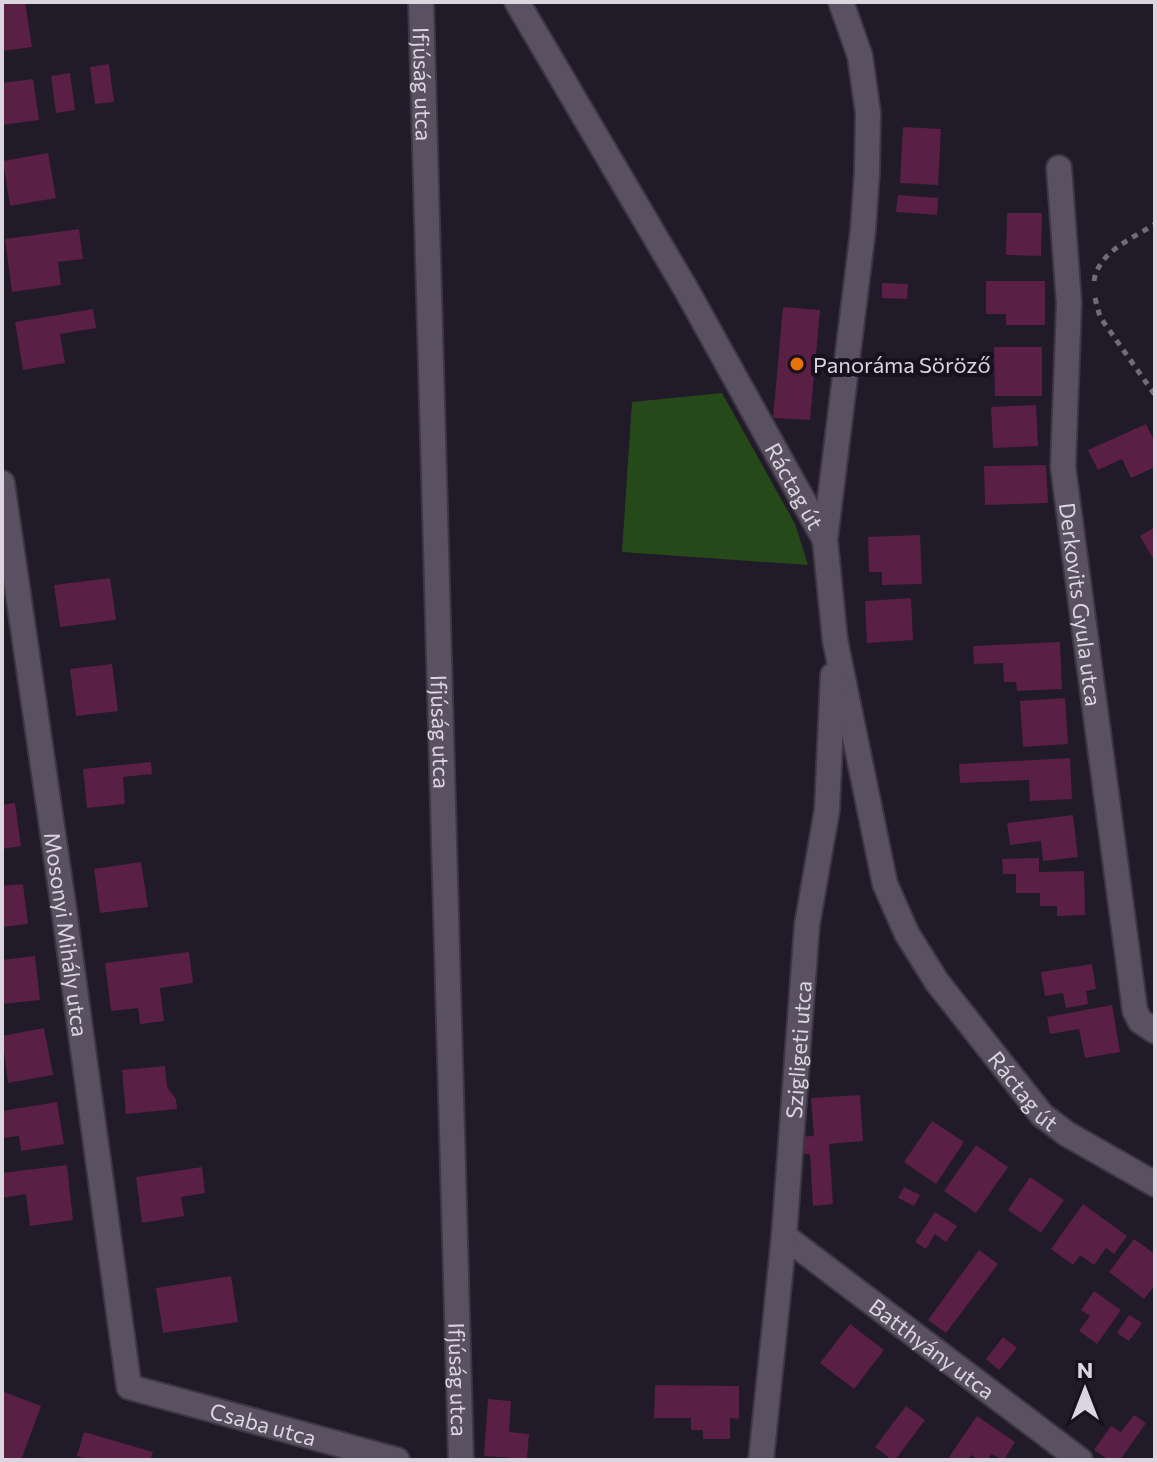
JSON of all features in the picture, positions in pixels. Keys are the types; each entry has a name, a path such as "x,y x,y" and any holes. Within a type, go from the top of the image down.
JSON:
{"street":[{"name":"Ifjúság utca","path":"421,2 461,1460"},
{"name":"Ráctag út","path":"517,2 687,291 825,540"},
{"name":"Ráctag út","path":"825,540 863,230 867,172 868,113 860,56 841,2"},
{"name":"Derkovits Gyula utca","path":"1059,168 1069,303 1063,467 1135,1011 1140,1021 1155,1031"},
{"name":"Mosonyi Mihály utca","path":"2,483 129,1387"},
{"path":"825,540 835,640"},
{"name":"Ráctag út","path":"835,640 885,884 907,934 937,982 1042,1115 1067,1134 1155,1184"},
{"name":"Szigligeti utca","path":"761,1460 784,1236 807,925 827,810 835,640"},
{"name":"Batthyány utca","path":"784,1236 1080,1460"},
{"name":"Csaba utca","path":"129,1387 397,1460"}],"path":[{"path":"1155,224 1105,256 1094,278 1100,317 1155,395"}],"green space":[{"path":"722,393 795,524 808,565 622,552 632,402"}],"building":[{"path":"2,2 25,2 32,47 2,51"},
{"path":"109,64 114,102 95,104 90,67"},
{"path":"70,73 75,110 56,113 51,76"},
{"path":"33,79 39,120 2,125 2,83"},
{"path":"903,127 941,129 938,185 900,183"},
{"path":"48,153 56,198 10,206 3,161"},
{"path":"898,195 938,198 937,215 896,212"},
{"path":"1007,213 1042,213 1041,256 1006,255"},
{"path":"79,229 83,259 58,262 61,285 12,292 5,239"},
{"path":"986,281 1045,281 1045,325 1006,325 1006,314 986,314"},
{"path":"882,283 908,284 907,299 882,298"},
{"name":"Panoráma Söröző","path":"783,307 820,310 810,420 773,418"},
{"path":"93,309 96,328 60,334 65,363 23,370 15,322"},
{"path":"994,347 1042,347 1042,396 995,396"},
{"path":"1036,405 1038,446 993,448 991,407"},
{"path":"1146,424 1155,443 1155,467 1131,478 1122,459 1098,470 1088,450"},
{"path":"1046,465 1048,503 985,505 984,466"},
{"path":"1155,527 1155,562 1140,536"},
{"path":"920,535 922,584 882,585 882,572 869,572 868,537"},
{"path":"110,578 116,620 60,627 54,585"},
{"path":"911,598 913,640 867,643 865,601"},
{"path":"1060,642 1062,689 1017,691 1016,682 1004,682 1003,663 974,664 973,646"},
{"path":"112,664 118,711 76,716 70,669"},
{"path":"1065,698 1068,744 1023,747 1020,701"},
{"path":"1070,758 1072,799 1030,801 1029,780 960,783 959,764"},
{"path":"151,762 152,774 123,777 125,804 87,808 83,769"},
{"path":"15,803 21,846 2,849 2,805"},
{"path":"1073,815 1078,857 1043,861 1041,841 1010,845 1007,823"},
{"path":"1039,858 1039,872 1084,871 1085,915 1057,916 1057,906 1040,906 1040,893 1016,893 1016,874 1003,874 1002,859"},
{"path":"141,862 148,907 100,913 94,869"},
{"path":"23,884 28,924 2,927 2,886"},
{"path":"189,952 193,983 160,988 164,1021 140,1024 138,1008 111,1011 105,963"},
{"path":"35,956 40,1000 2,1004 2,960"},
{"path":"1092,964 1096,989 1086,991 1088,1004 1066,1008 1063,993 1045,996 1041,972"},
{"path":"1112,1005 1120,1052 1085,1058 1079,1029 1050,1034 1047,1017"},
{"path":"44,1028 53,1075 8,1083 2,1036"},
{"path":"165,1066 167,1087 176,1099 177,1109 126,1114 122,1070"},
{"path":"860,1095 863,1141 829,1144 833,1204 813,1206 810,1154 799,1154 798,1137 814,1136 811,1098"},
{"path":"57,1102 64,1144 21,1151 19,1136 2,1138 2,1111"},
{"path":"932,1121 964,1142 936,1184 904,1162"},
{"path":"976,1145 1008,1167 976,1213 944,1191"},
{"path":"67,1165 73,1220 30,1226 26,1194 2,1198 2,1173"},
{"path":"202,1167 205,1193 181,1197 184,1216 142,1223 136,1177"},
{"path":"1030,1177 1064,1200 1041,1233 1008,1210"},
{"path":"904,1187 920,1195 914,1206 898,1198"},
{"path":"1083,1204 1127,1236 1114,1254 1106,1248 1094,1265 1080,1255 1073,1265 1051,1249"},
{"path":"935,1212 957,1226 946,1242 935,1234 926,1249 915,1242"},
{"path":"1134,1239 1155,1254 1155,1285 1144,1299 1109,1272"},
{"path":"979,1250 998,1264 946,1333 928,1320"},
{"path":"231,1276 238,1322 163,1333 156,1288"},
{"path":"1094,1291 1121,1310 1097,1344 1079,1331 1090,1316 1081,1310"},
{"path":"1129,1315 1142,1323 1129,1341 1117,1333"},
{"path":"850,1324 884,1350 854,1389 820,1363"},
{"path":"1003,1337 1017,1348 999,1370 986,1359"},
{"path":"655,1385 739,1386 739,1419 730,1418 730,1439 703,1439 703,1430 691,1430 691,1418 654,1418"},
{"path":"2,1391 41,1406 21,1460 2,1460"},
{"path":"488,1399 511,1401 509,1432 529,1434 527,1459 484,1456"},
{"path":"906,1406 925,1420 892,1460 875,1447"},
{"path":"1134,1415 1146,1423 1120,1460 1109,1460 1094,1450 1111,1426 1121,1432"},
{"path":"977,1416 1015,1442 1004,1460 991,1454 988,1460 979,1460 971,1455 968,1460 947,1460"},
{"path":"84,1432 153,1452 150,1460 91,1460 77,1456"}],"place":[{"name":"Panoráma Söröző","path":"797,364"}]}
